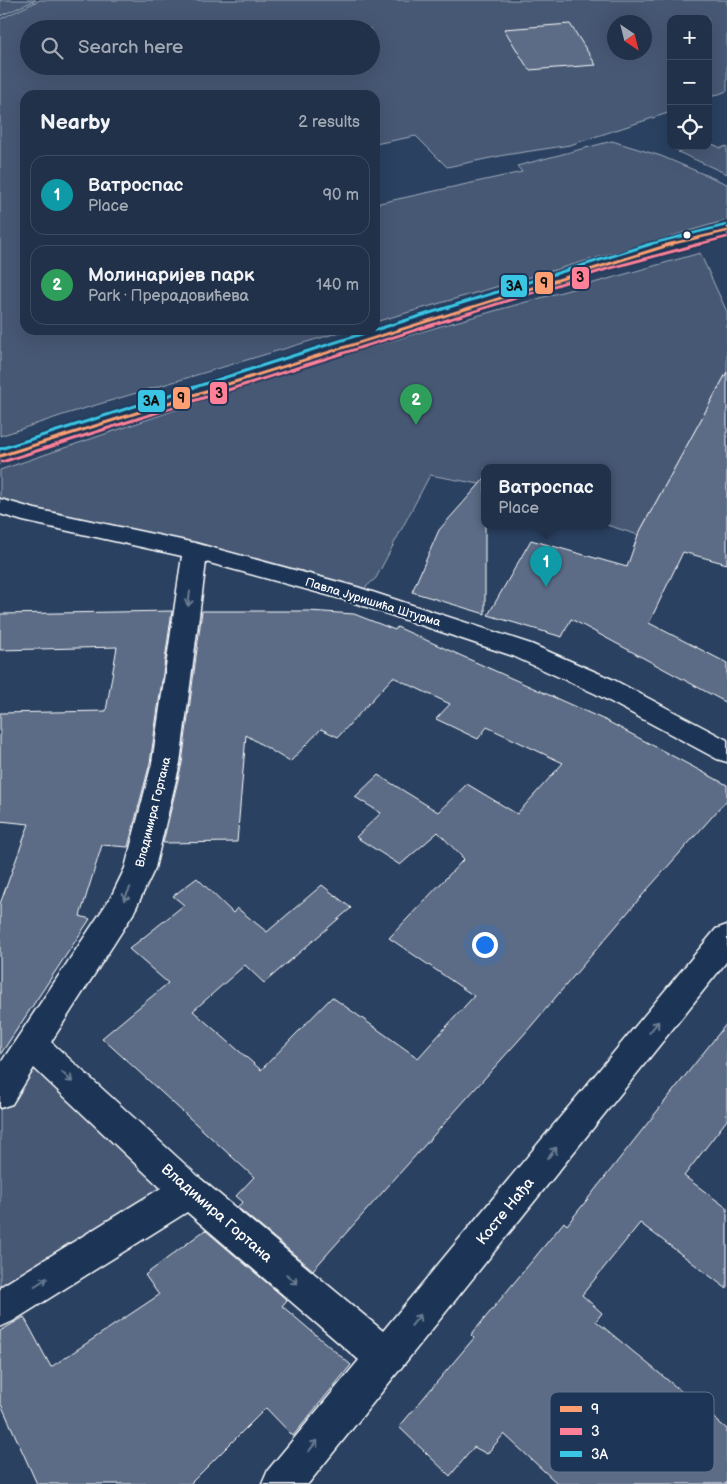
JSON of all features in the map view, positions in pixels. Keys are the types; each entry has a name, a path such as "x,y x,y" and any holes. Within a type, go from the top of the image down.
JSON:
{"street":[{"path":"380,334 578,274 648,250 727,231"},
{"path":"0,456 255,372 377,335"},
{"name":"Павла Јуришића Штурма","path":"0,506 31,516 196,551 358,595 522,650 605,687 727,752"},
{"path":"0,529 31,516"},
{"name":"Владимира Гортана","path":"0,1093 122,905 140,868 166,763 196,551"},
{"name":"Косте Нађа","path":"282,1484 727,938"},
{"name":"Владимира Гортана","path":"31,1044 189,1191 385,1358"},
{"path":"0,1308 189,1191"}],"shaded area":[{"path":"0,0 36,0 0,16"},
{"path":"40,0 727,0 727,91 712,97 712,15 667,15 667,113 570,145 505,155 447,167 416,136 380,143 380,90 20,90 20,335 330,335 66,414 0,436 0,19"},
{"path":"612,141 661,156 727,184 727,220 380,321 380,203 522,172 517,166"},
{"path":"712,144 721,148 727,146 727,174 678,152 682,150 712,150"},
{"path":"700,253 727,312 727,372 638,535 611,526 611,464 481,464 481,484 430,475 376,578 357,595 0,506 0,470 266,379 434,328"},
{"path":"31,1044 189,1191 0,1308 0,1093"}],"building":[{"path":"570,24 596,65 529,70 504,29"},
{"path":"727,372 727,564 683,552 649,623 727,663 727,703 571,619 562,637 488,615 531,540 627,567 638,535"},
{"path":"481,483 481,529 485,529 485,614 412,592 439,530"},
{"path":"172,611 150,763 128,847 102,845 80,916 90,919 0,1055 0,904 29,824 0,821 0,713 106,711 117,647 0,650 0,614"},
{"path":"202,611 309,611 354,614 395,630 397,627 607,721 727,785 727,800 646,891 527,1031 313,1270 237,1207 243,1202 236,1196 254,1177 102,1038 168,983 129,949 184,905 173,896 197,878 233,913 237,908 267,932 322,885 351,908 264,983 245,965 193,1011 261,1070 332,997 418,1058 474,996 389,938 464,859 438,832 400,865 356,837 381,813 355,797 378,775 438,812 467,784 517,814 563,763 487,727 478,739 436,719 450,704 393,677 338,737 321,729 290,762 246,735 237,842 163,843 182,763"},
{"path":"727,1023 727,1120 684,1176 727,1208 727,1289 640,1223 582,1295 602,1313 596,1321 682,1392 550,1392 550,1472 714,1472 714,1418 727,1429 727,1484 558,1484 504,1434 487,1454 474,1447 450,1476 399,1427 474,1338 471,1335 564,1222 567,1225"},
{"path":"205,1230 287,1300 282,1306 351,1365 293,1436 266,1408 190,1484 37,1484 0,1402 0,1331 24,1317 51,1367 159,1295 145,1275"}],"transit line":[{"name":"3A","path":"380,328 634,248 726,225"},
{"name":"9","path":"0,456 666,245 727,231"},
{"name":"3","path":"2,462 607,269 727,237"},
{"name":"3A","path":"0,449 358,335"}],"place":[{"name":"Молинаријев парк","path":"416,425"},
{"name":"Ватроспас","path":"546,587"}]}
